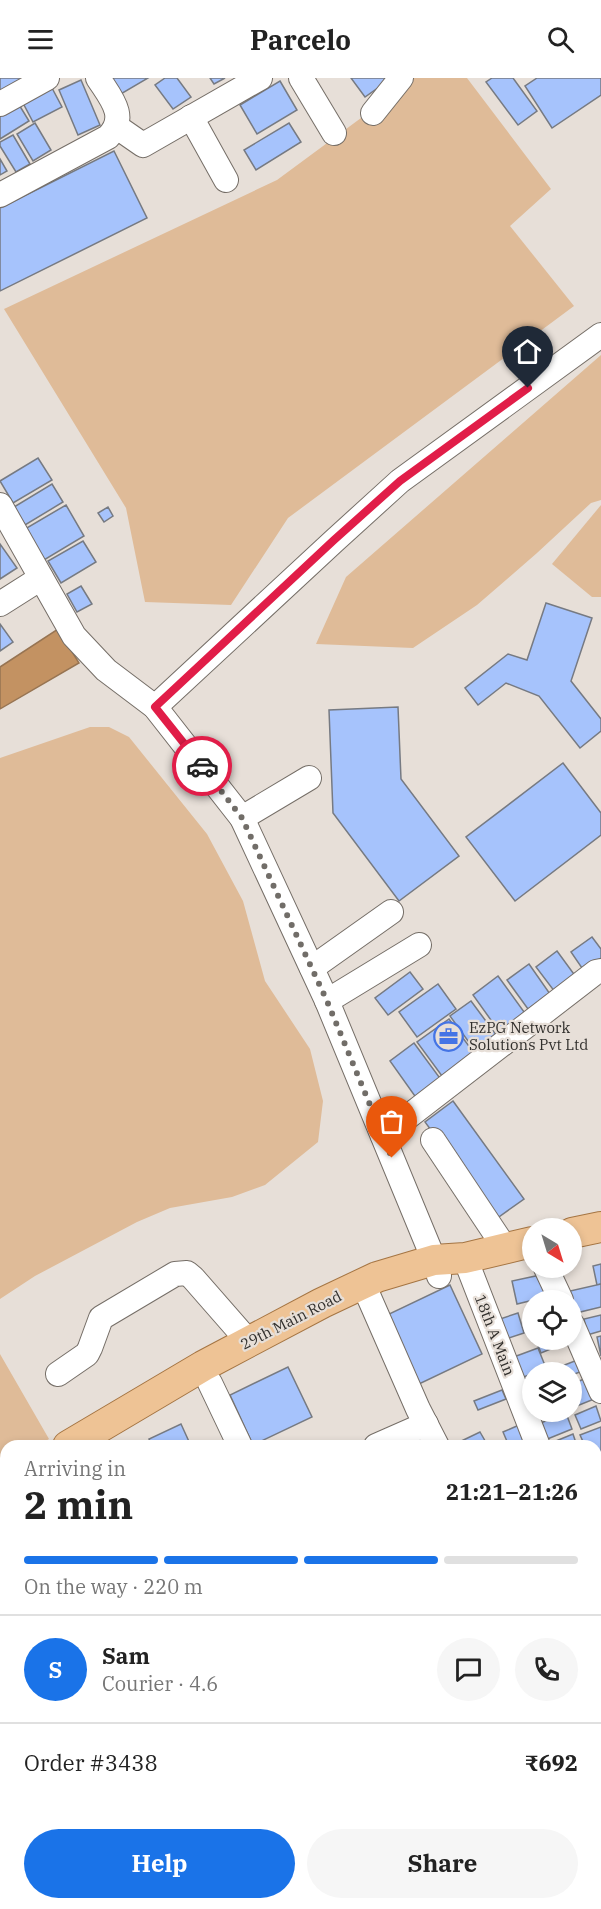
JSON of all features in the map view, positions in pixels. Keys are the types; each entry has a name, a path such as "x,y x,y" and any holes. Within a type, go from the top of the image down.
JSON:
{"main road":[{"path":"582,1231 601,1227"},
{"path":"582,1248 601,1243"},
{"name":"29th Main Road","path":"78,1440 203,1366 322,1303 377,1277 468,1265 522,1250"},
{"name":"29th Main Road","path":"113,1440 319,1318 368,1295 436,1268"}],"street":[{"path":"0,104 47,78"},
{"path":"0,195 108,137 117,127 115,108 98,78"},
{"path":"117,127 142,145 260,78"},
{"path":"301,78 334,133"},
{"path":"373,113 401,78"},
{"path":"192,117 226,180"},
{"path":"155,707 400,481 601,335"},
{"path":"0,505 74,636 106,670 155,707 242,818 327,1001 436,1268"},
{"path":"0,604 40,578"},
{"path":"242,818 309,778"},
{"path":"312,969 391,912"},
{"path":"327,1001 419,945"},
{"path":"383,1136 596,972 601,971"},
{"path":"433,1140 522,1249"},
{"name":"18th A Main","path":"468,1265 536,1440"},
{"path":"58,1374 87,1354 101,1318 175,1274 187,1274 193,1278 249,1342"},
{"path":"368,1295 434,1440"},
{"path":"582,1347 601,1391"},
{"path":"210,1383 237,1440"},
{"path":"390,1440 426,1424"}],"shaded area":[{"path":"402,78 467,78 551,189 510,226 574,306 288,518 231,605 145,602 126,508 4,309 277,180 361,118"},
{"path":"601,355 601,500 591,503 477,605 413,648 316,644 346,577"},
{"path":"601,505 601,597 592,597 552,564"},
{"path":"58,629 79,663 0,709 0,667"},
{"path":"90,727 109,727 129,737 207,834 243,901 265,981 310,1049 323,1101 318,1142 265,1185 232,1197 170,1208 137,1222 35,1276 0,1299 0,758"},
{"path":"0,1354 49,1439 0,1440"}],"building":[{"path":"0,78 31,78 0,102"},
{"path":"102,78 148,78 114,98"},
{"path":"165,78 177,78 191,97 173,109 155,85"},
{"path":"210,78 225,78 214,84"},
{"path":"351,78 392,78 365,97"},
{"path":"492,78 513,78 537,111 518,125 486,82"},
{"path":"537,78 601,78 601,95 552,128 525,86"},
{"path":"81,80 100,125 78,135 59,90"},
{"path":"280,81 297,110 257,134 240,105"},
{"path":"52,88 62,107 33,122 23,103"},
{"path":"18,103 29,121 0,139 0,114"},
{"path":"35,123 51,150 33,161 17,134"},
{"path":"289,123 301,142 256,170 244,150"},
{"path":"13,135 30,164 16,172 0,146 0,142"},
{"path":"114,151 147,218 0,291 0,208"},
{"path":"0,159 7,171 0,175"},
{"path":"38,458 52,480 13,503 0,481"},
{"path":"52,484 63,502 25,525 14,507"},
{"path":"66,505 84,536 44,560 25,529"},
{"path":"108,507 113,516 104,522 98,513"},
{"path":"83,541 96,562 61,583 48,561"},
{"path":"0,544 17,568 0,579"},
{"path":"81,586 92,604 77,612 67,594"},
{"path":"546,603 592,618 571,681 601,719 601,731 580,748 539,696 506,683 478,705 465,688 508,654 527,660"},
{"path":"0,624 13,642 0,651"},
{"path":"398,707 401,779 459,856 399,901 333,813 329,710"},
{"path":"563,763 601,813 601,835 515,901 466,837"},
{"path":"592,937 601,949 601,958 584,971 571,952"},
{"path":"557,951 579,981 558,996 536,967"},
{"path":"529,964 550,994 528,1009 507,980"},
{"path":"410,972 423,989 388,1015 375,998"},
{"path":"498,976 527,1016 501,1034 473,995"},
{"path":"438,984 456,1009 417,1037 399,1012"},
{"path":"471,1001 497,1036 476,1052 450,1016"},
{"path":"449,1019 474,1053 442,1076 417,1042"},
{"path":"414,1043 442,1081 417,1099 390,1061"},
{"path":"453,1101 524,1199 496,1219 425,1122"},
{"path":"601,1264 601,1284 597,1285 593,1266"},
{"path":"546,1278 549,1290 522,1290 522,1303 517,1304 512,1281"},
{"path":"601,1284 601,1307 582,1312 582,1290 574,1290"},
{"path":"450,1285 482,1354 419,1384 387,1315"},
{"path":"518,1313 522,1334 503,1340 497,1320"},
{"path":"601,1315 601,1331 587,1335 584,1319"},
{"path":"601,1336 601,1356 597,1337"},
{"path":"539,1350 544,1362 522,1362 522,1378 519,1379 511,1358"},
{"path":"288,1367 312,1417 264,1440 251,1440 230,1395"},
{"path":"591,1376 599,1397 582,1404 582,1380"},
{"path":"502,1390 506,1399 478,1410 474,1401"},
{"path":"596,1406 601,1421 581,1429 578,1422 582,1422 582,1412"},
{"path":"526,1422 533,1440 506,1440 503,1432"},
{"path":"569,1422 572,1429 545,1440 538,1424"},
{"path":"181,1424 188,1440 150,1440"},
{"path":"601,1427 601,1440 582,1440 580,1435"},
{"path":"480,1432 485,1440 463,1440"},
{"path":"573,1434 575,1440 558,1440"}],"way so far":[{"path":"202,766 242,818 327,1001 392,1158"}],"place":[{"name":"EzPG Network Solutions Pvt Ltd","path":"448,1036"}],"route":[{"path":"202,766 155,707 400,481 528,388"}]}
